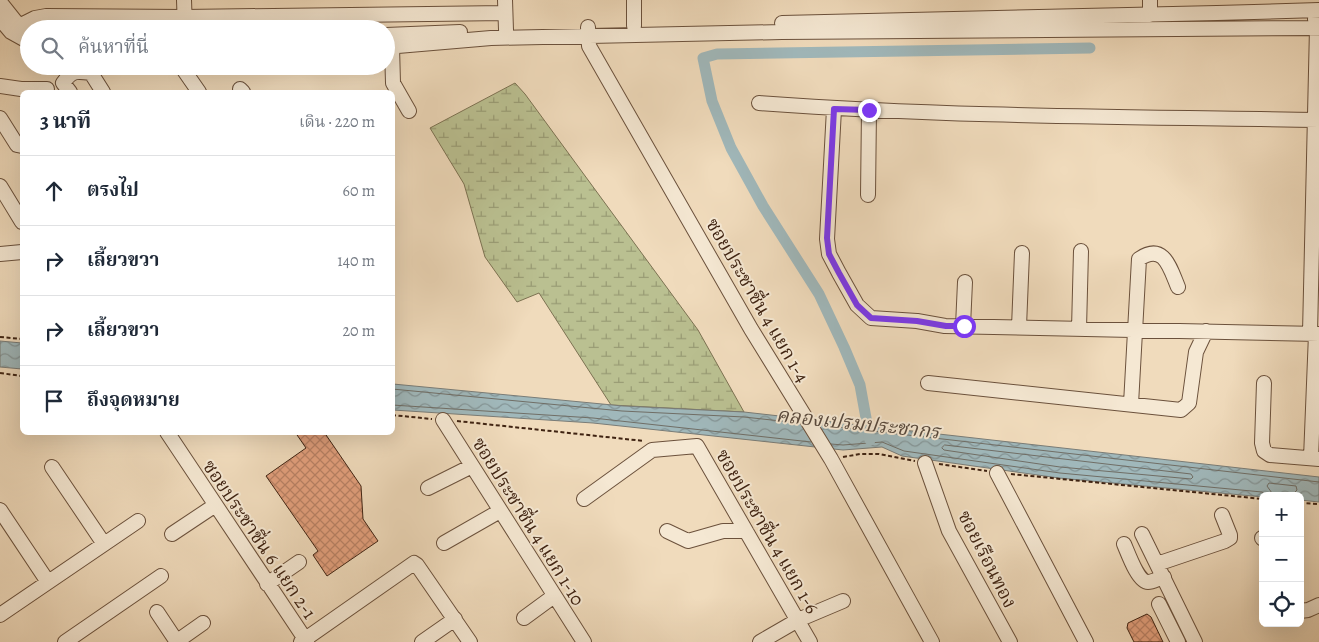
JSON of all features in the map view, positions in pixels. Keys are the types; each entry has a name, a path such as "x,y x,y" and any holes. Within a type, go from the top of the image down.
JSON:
{"street":[{"path":"184,0 185,20"},
{"path":"634,0 634,26"},
{"path":"1150,0 1150,15"},
{"path":"0,2 20,25"},
{"path":"395,41 491,38 634,26 1150,15 1237,6 1315,6 1318,28 1315,458 1270,455 1264,451 1262,444 1264,383"},
{"path":"262,20 391,15 505,7 506,30"},
{"path":"391,15 391,20"},
{"path":"33,20 46,16 125,20"},
{"path":"0,19 11,32 20,37"},
{"path":"395,40 506,30 792,32 1318,28"},
{"name":"ซอยประชาชื่น 4 แยก 1-4","path":"588,31 590,46 751,329 831,459 932,642"},
{"path":"68,75 63,83 68,90"},
{"path":"92,75 103,90"},
{"path":"187,75 198,90"},
{"path":"392,75 393,83 409,111"},
{"path":"0,86 21,89 47,89"},
{"path":"760,103 834,109 974,114 1317,120"},
{"path":"834,109 827,238 829,254 857,305 871,318 917,321 946,326 1315,334"},
{"path":"868,194 869,110"},
{"path":"0,118 17,145 20,146"},
{"path":"3,194 20,219"},
{"path":"1080,328 1081,251"},
{"path":"0,254 20,252"},
{"path":"1019,327 1022,253"},
{"path":"1131,404 1139,259 1152,253 1157,253 1165,258 1178,287"},
{"path":"964,326 966,282"},
{"path":"928,382 1181,410 1189,402 1196,352 1206,331"},
{"name":"ซอยประชาชื่น 4 แยก 1-10","path":"443,420 584,642"},
{"name":"ซอยประชาชื่น 6 แยก 2-1","path":"168,435 304,641"},
{"name":"ซอยประชาชื่น 4 แยก 1-6","path":"584,499 652,450 697,446 810,642"},
{"name":"ซอยเรือนทอง","path":"925,462 949,531 1010,642"},
{"path":"428,488 472,466"},
{"path":"52,467 104,544"},
{"path":"997,472 1086,642"},
{"path":"172,534 214,506"},
{"path":"0,510 48,582"},
{"path":"444,544 500,511"},
{"path":"1157,564 1230,538 1222,515"},
{"path":"0,615 138,521"},
{"path":"667,531 688,541 722,530 746,532"},
{"path":"1142,534 1195,642"},
{"path":"1124,544 1139,576 1144,581 1149,582 1164,576"},
{"path":"268,584 299,562"},
{"path":"304,641 414,563 470,642"},
{"path":"65,642 161,576"},
{"path":"524,618 554,596"},
{"path":"760,642 798,620 843,601"},
{"path":"1160,604 1178,642"},
{"path":"1304,611 1319,605"},
{"path":"157,612 177,642 203,623"},
{"path":"422,642 454,619"}],"path":[{"path":"0,337 20,339"},
{"path":"0,373 20,376"},
{"path":"395,415 649,441"},
{"path":"831,459 860,454 879,454 997,472 1259,499"},
{"path":"1304,503 1319,504"}],"green space":[{"path":"515,83 698,330 744,412 611,405 539,293 517,302 485,257 464,184 430,128"}],"water":[{"path":"0,341 20,343 20,369 0,367"},
{"path":"395,384 623,406 744,412 1319,477 1319,502 1304,500 1304,492 1259,492 1259,497 1059,478 902,456 882,447 843,450 593,423 395,410"}],"building":[{"path":"297,435 326,435 361,486 363,519 378,541 327,576 313,555 318,551 266,476 306,448"},
{"path":"1147,614 1151,617 1163,642 1134,642 1127,628 1128,623"}],"waterway":[{"name":"คลองเปรมประชากร","path":"870,440 860,385 844,347 819,294 763,206 731,148 712,101 703,58 717,54 1090,48"}],"route":[{"path":"869,110 834,109 827,238 829,254 857,305 871,318 917,321 946,326 964,326"}]}
